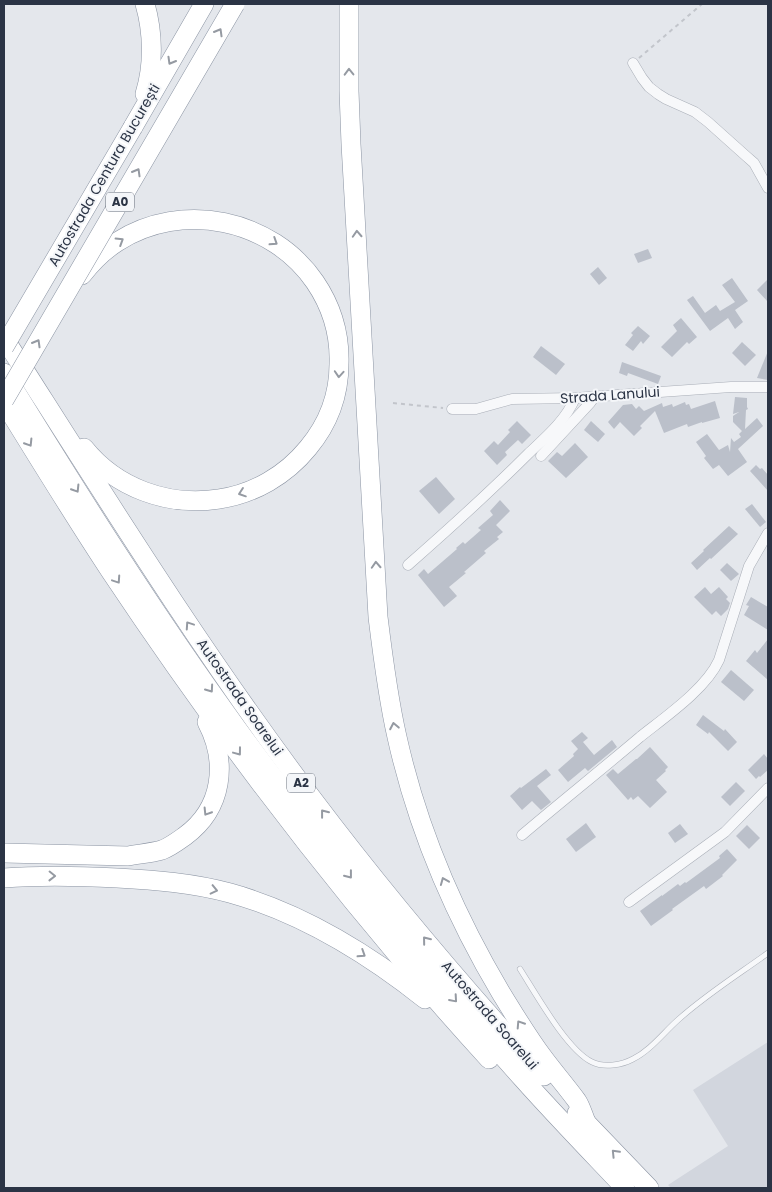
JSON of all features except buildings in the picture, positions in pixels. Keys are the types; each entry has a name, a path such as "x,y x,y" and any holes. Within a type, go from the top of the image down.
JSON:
{"highway":[{"path":"133,127 147,87 152,54 151,30 145,4"},
{"name":"Autostrada Centura București","path":"4,347 204,4"},
{"name":"Autostrada Centura București","path":"4,401 235,4"},
{"path":"349,4 349,92 378,618 389,698 397,738 407,778 433,856 448,891 483,962 520,1024 578,1103 586,1122"},
{"path":"44,401 63,418 78,441 91,456 108,471 128,484 156,496 180,500 208,501 236,496 263,485 282,473 302,455 313,443 322,428 333,404 339,379 339,351 335,326 318,287 307,271 275,242 236,225 210,220 183,219 151,226 130,235 104,251 62,300"},
{"name":"Autostrada Soarelui","path":"4,338 146,561 198,638 311,796 375,879 501,1029 649,1188"},
{"name":"Autostrada Soarelui","path":"4,373 143,592 236,726 296,807 357,885 423,964 525,1081 624,1188"},
{"path":"4,401 86,533 169,656 225,734 341,886 459,1026 578,1154 624,1188"},
{"path":"4,853 128,856 145,854 163,849 175,843 198,825 213,801 217,787 219,755 208,723 182,683 169,656"},
{"path":"4,878 40,876 150,880 200,886 230,893 294,917 320,929 362,953 459,1026"}],"street":[{"path":"633,63 646,82 658,94 695,112 754,163 767,186"},
{"name":"Strada Lanului","path":"452,409 476,409 512,399 575,398 731,387 768,387"},
{"path":"541,456 590,404 595,396"},
{"path":"408,565 520,462 564,417 575,398"},
{"path":"522,834 703,685 715,670 749,566 768,533"},
{"path":"629,902 725,832 768,788"}],"lane":[{"path":"520,969 570,1043 593,1063 609,1065 621,1064 644,1052 690,1010 768,953"}],"path":[{"path":"633,63 702,4"},
{"path":"394,403 452,409"}],"shaded area":[{"path":"768,1042 768,1188 671,1188 668,1185 728,1146 693,1090"}]}
